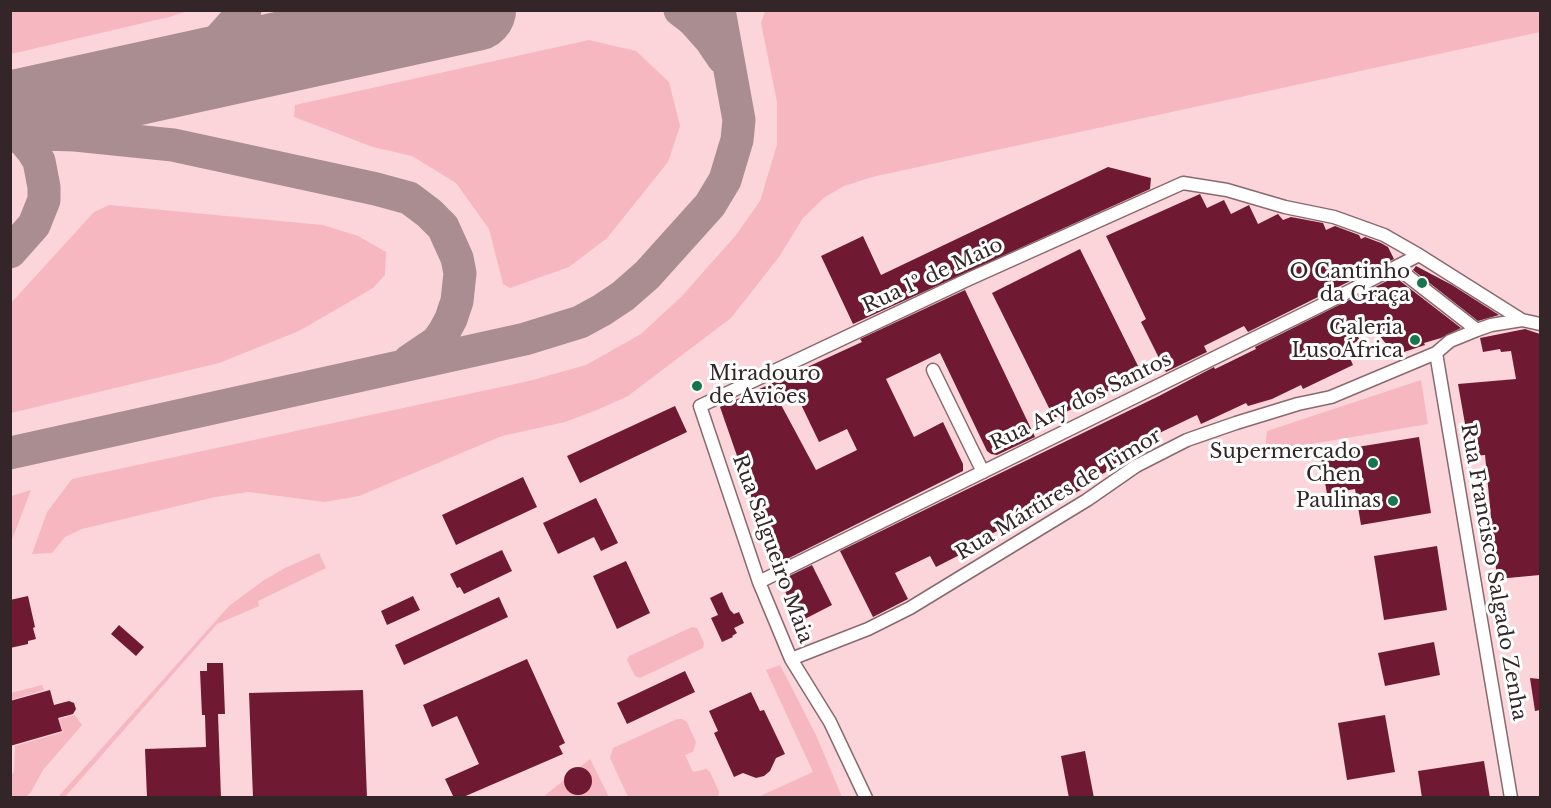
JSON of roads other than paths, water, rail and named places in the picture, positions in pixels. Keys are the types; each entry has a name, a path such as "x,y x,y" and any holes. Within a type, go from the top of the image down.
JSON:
{"street":[{"name":"Rua 1º de Maio","path":"700,406 866,330 969,279 1183,183 1227,190 1285,207 1347,221 1383,235 1419,255"},
{"name":"Rua Ary dos Santos","path":"759,582 1419,255"},
{"path":"1419,255 1522,320 1540,324"},
{"path":"1396,267 1477,330"},
{"name":"Rua Mártires de Timor","path":"792,658 868,629 910,609 1087,500 1136,466 1187,440 1298,404 1331,397 1436,353 1450,341 1477,330 1491,325 1522,320"},
{"name":"Rua Francisco Salgado Zenha","path":"1436,353 1511,798"},
{"path":"933,370 983,472"},
{"name":"Rua Salgueiro Maia","path":"700,406 759,582 792,658 830,722 866,798"}],"place":[{"name":"O Cantinho da Graça","path":"1422,283"},
{"name":"Galeria LusoÁfrica","path":"1415,340"},
{"name":"Miradouro de Aviões","path":"697,386"},
{"name":"Supermercado Chen","path":"1373,463"},
{"name":"Paulinas","path":"1393,501"}]}
